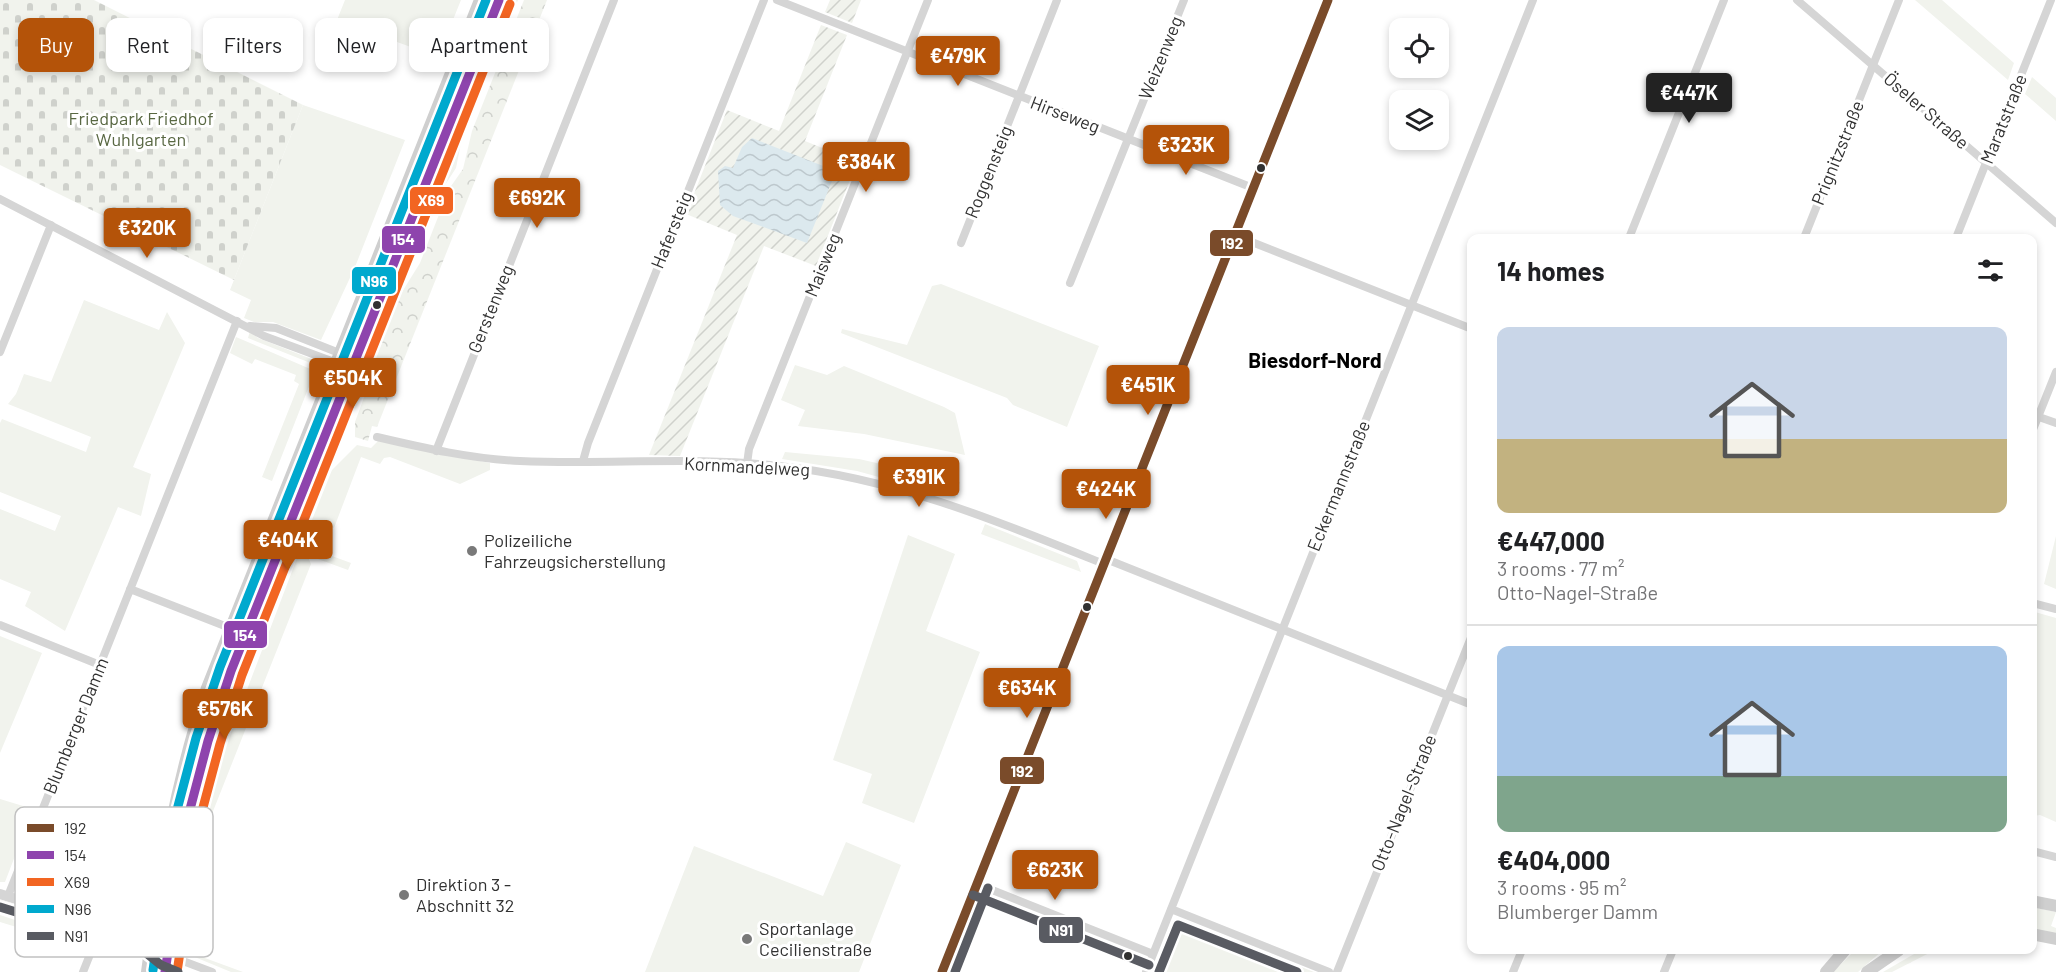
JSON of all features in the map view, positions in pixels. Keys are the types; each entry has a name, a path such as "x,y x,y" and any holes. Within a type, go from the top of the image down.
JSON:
{"main road":[{"path":"174,807 186,756 230,628 480,0"},
{"path":"191,807 208,741 231,671 499,0"},
{"path":"2037,902 2056,906"},
{"path":"2037,935 2056,939"},
{"path":"1826,972 1842,954"},
{"path":"1867,972 1893,954"},
{"path":"147,972 150,957"},
{"path":"165,972 167,957"}],"street":[{"name":"Gerstenweg","path":"436,450 614,0"},
{"name":"Hafersteig","path":"583,461 588,443 764,0"},
{"name":"Hirseweg","path":"777,0 1252,188"},
{"name":"Maisweg","path":"747,464 749,449 928,0"},
{"name":"Roggensteig","path":"961,243 1057,0"},
{"name":"Weizenweg","path":"1070,283 1184,0"},
{"path":"942,972 1328,0"},
{"name":"Eckermannstraße","path":"1146,972 1533,0"},
{"path":"1631,234 1724,0"},
{"name":"Öseler Straße","path":"1797,0 2056,223"},
{"name":"Prignitzstraße","path":"1806,234 1899,0"},
{"name":"Maratstraße","path":"1958,234 2051,0"},
{"path":"0,199 237,321 250,326 276,328 355,364"},
{"path":"0,352 51,225"},
{"path":"1234,235 1467,327"},
{"name":"Blumberger Damm","path":"41,807 237,321"},
{"path":"2056,372 2038,417 2056,423"},
{"name":"Kornmandelweg","path":"377,437 436,450 511,461 747,464 831,473 913,492 957,505 1105,561 1467,703"},
{"path":"130,589 230,628"},
{"path":"2037,604 2056,609"},
{"path":"0,625 100,665"},
{"name":"Otto-Nagel-Straße","path":"1337,972 1467,647"},
{"path":"2037,852 2056,856"},
{"name":"Blumberger Damm","path":"4,895 15,869"},
{"path":"977,884 1153,954"},
{"path":"0,905 15,910"},
{"path":"1171,909 1329,972"},
{"path":"1513,972 1520,954"},
{"path":"1665,972 1672,954"},
{"path":"83,972 89,957"},
{"path":"172,957 212,972"}],"green space":[{"name":"Friedpark Friedhof Wuhlgarten","path":"0,0 94,0 130,18 106,18 106,72 191,72 191,49 203,55 203,72 237,72 303,105 234,280 0,165"},
{"path":"345,0 461,0 454,18 409,18 409,46 397,42 397,18 338,18"},
{"path":"485,0 488,0 482,18 478,18"},
{"path":"505,0 518,0 511,18 498,18"},
{"path":"524,0 547,0 540,18 517,18"},
{"path":"830,0 861,0 852,23 825,12"},
{"path":"1915,0 1942,0 2014,63 2008,80"},
{"path":"821,25 847,35 805,141 857,162 816,266 764,246 680,456 649,455 737,235 686,214 727,110 779,131"},
{"path":"456,72 465,72 357,342 350,339"},
{"path":"476,72 489,72 461,143 456,168 445,185 415,260 392,297 388,295"},
{"path":"495,72 518,72 377,427 372,426 368,441 355,437 355,422 370,381 367,377 397,300 420,263 449,189 463,169 472,131"},
{"path":"2032,77 2056,98 2056,121 2025,94"},
{"path":"303,105 405,140 355,267 321,340 273,322 254,322 244,318 251,300 230,290"},
{"path":"941,284 1099,346 1067,427 1013,405 1007,398 841,333 842,329 907,345 932,286"},
{"path":"84,300 159,330 167,312 185,343 133,467 151,474 141,516 118,507 65,631 25,606 31,592 0,579 0,509 55,531 61,516 0,492 0,423 2,419 86,452 91,437 8,404 16,394 24,374 51,382"},
{"path":"250,331 258,338 314,360 313,364 248,338"},
{"path":"236,337 315,371 272,481 262,477 299,384 294,381 296,375 255,359 252,364 230,353"},
{"path":"795,365 827,375 844,366 944,407 955,413 965,455 864,434 798,426 805,410 781,400"},
{"path":"335,379 337,380 319,425 318,439 221,682 193,807 180,807 195,744 222,661"},
{"path":"347,396 329,443 328,466 301,533 296,523"},
{"path":"378,441 490,463 490,470 460,484 390,457 384,458 380,464 361,457 334,528 328,526 323,538 306,535 332,470 357,445 371,448"},
{"path":"785,452 859,459 960,482 955,498 857,471 782,459"},
{"path":"985,524 1077,561 1081,572 981,534"},
{"path":"908,535 955,554 926,631 980,652 914,823 862,803 872,774 833,760"},
{"path":"2056,536 2056,589 2044,584"},
{"path":"297,543 247,667 221,747 209,762 196,807 208,761 231,688 287,546"},
{"path":"302,545 351,563 348,570 307,555 311,564 213,811 213,807 208,807 216,771"},
{"path":"2037,613 2056,618 2056,822 2037,815"},
{"path":"0,636 42,653 0,753"},
{"path":"0,799 26,807 15,807 15,856 5,882 0,882"},
{"name":"Sportanlage Cecilienstraße","path":"846,842 901,865 859,972 645,972 694,846 823,896"},
{"path":"2037,908 2056,912 2051,926 2056,928 2056,934 2037,930"},
{"path":"0,915 15,920 15,927 0,922"},
{"path":"1181,919 1314,972 1158,972"},
{"path":"1851,954 1878,954 1858,972 1833,972"},
{"path":"1914,954 1927,954 1892,972 1883,972"},
{"path":"195,957 202,957 243,972 231,972"}],"water":[{"path":"752,138 836,171 807,243 733,216 720,205 718,171 725,166 733,168 742,147"}],"transit line":[{"name":"N96","path":"178,807 196,738 220,667 486,0"},
{"name":"154","path":"191,807 208,741 231,671 499,0"},
{"name":"192","path":"942,972 1328,0"},
{"name":"X69","path":"203,807 242,675 510,4"},
{"name":"N91","path":"955,972 988,888"},
{"name":"N91","path":"973,895 1149,965"},
{"name":"N91","path":"0,907 15,912"},
{"name":"N91","path":"1159,972 1178,925 1297,972"},
{"name":"N91","path":"151,957 161,965 178,972"},
{"name":"N96","path":"153,970 155,957"},
{"name":"154","path":"165,972 167,957"},
{"name":"X69","path":"177,972 179,957"}],"place":[{"name":"Polizeiliche Fahrzeugsicherstellung","path":"472,551"},
{"name":"Direktion 3 - Abschnitt 32","path":"404,895"},
{"name":"Sportanlage Cecilienstraße","path":"747,939"}],"district":[{"name":"Biesdorf-Nord","path":"1315,361"}]}
